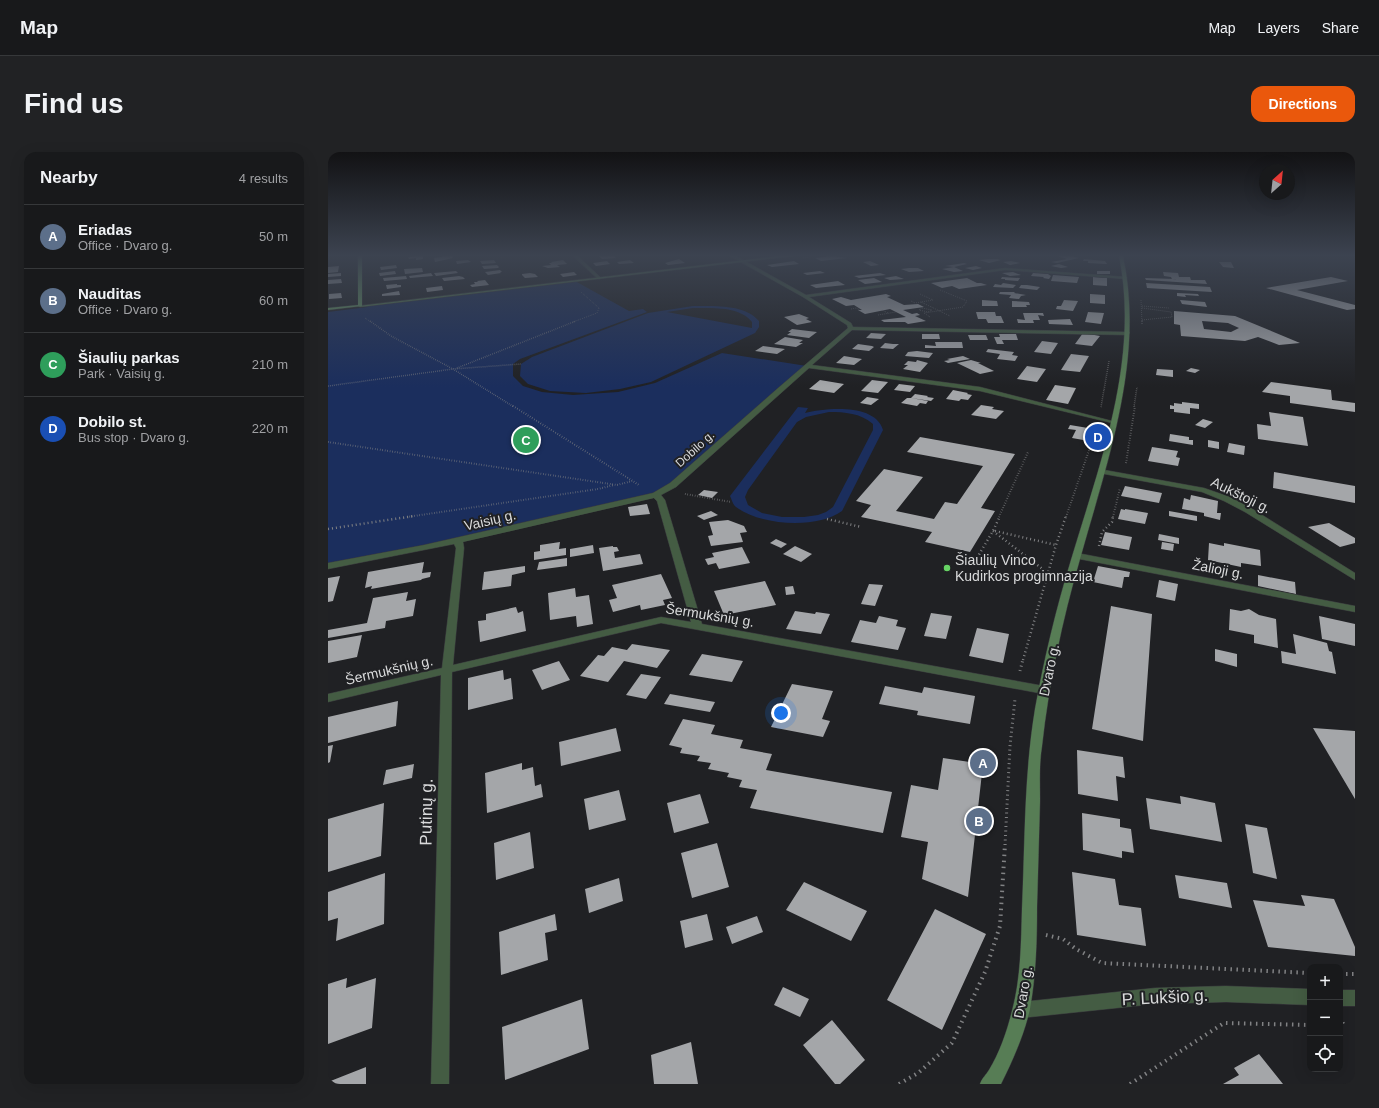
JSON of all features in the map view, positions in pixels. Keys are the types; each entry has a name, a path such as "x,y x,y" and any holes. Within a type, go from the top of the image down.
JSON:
{"main road":[{"path":"360,299 360,306"},
{"path":"328,309 416,299"},
{"name":"Dvaro g.","path":"988,1084 995,1078 1010,1047 1021,1010 1028,968 1030,932 1035,750 1044,690 1070,579 1102,471 1114,424 1127,333 1128,299"}],"street":[{"path":"810,299 848,324 851,328 1127,333"},
{"name":"Dobilo g.","path":"660,493 851,328"},
{"path":"807,366 980,389 1114,424"},
{"name":"Aukštoji g.","path":"1102,471 1204,490 1227,499 1248,510 1355,577"},
{"path":"660,493 697,626"},
{"name":"Vaisių g.","path":"328,566 458,541 660,493"},
{"name":"Putinų g.","path":"440,1084 447,670 460,548 458,541"},
{"name":"Žalioji g.","path":"1077,556 1355,609"},
{"name":"Šermukšnių g.","path":"328,698 661,620 1044,690"},
{"name":"P. Lukšio g.","path":"1021,1010 1155,996 1226,994 1307,997"},
{"path":"1343,998 1355,998"}],"path":[{"path":"453,370 597,313 599,308 589,299"},
{"path":"911,301 915,303 933,300 932,299"},
{"path":"932,329 930,322 935,322 934,320 924,313 962,307 967,302 961,299"},
{"path":"921,302 950,316"},
{"path":"1128,304 1169,308"},
{"path":"360,306 358,314 391,336 453,370 633,481 660,493 731,502"},
{"path":"930,312 918,309 934,308"},
{"path":"1142,308 1171,312 1172,316 1142,320"},
{"path":"850,309 858,309"},
{"path":"930,312 932,310 931,309"},
{"path":"882,310 888,313"},
{"path":"876,315 896,312"},
{"path":"328,386 453,370 521,364"},
{"path":"328,442 617,485"},
{"path":"977,558 993,531 1028,452"},
{"path":"328,529 598,489 633,481"},
{"path":"827,520 861,527"},
{"path":"993,531 1056,546"},
{"path":"993,531 1049,574"},
{"path":"1030,932 1063,939 1076,949 1102,963 1307,973"},
{"path":"1343,974 1355,974"},
{"path":"1130,1084 1224,1023 1307,1025"},
{"path":"899,1084 918,1073"}],"shaded area":[{"path":"416,299 608,299 629,311 643,309 647,312 520,359 513,364 513,376 523,386 542,392 573,395 618,392 655,383 722,353 807,366 665,491 424,548 328,566 328,312 368,307 360,306"},
{"path":"693,306 729,307 746,311 753,315 759,321 759,327 755,333 651,382 620,389 586,393 550,391 528,384 520,376 521,364 532,357 648,313","holes":["693,308 717,308 740,313 752,322 752,328 667,312"]},
{"path":"798,407 808,408 805,413 837,409 860,411 870,415 878,421 883,430 842,511 832,517 805,523 774,521 747,513 733,504 730,496","holes":["829,412 858,415 873,424 873,430 833,507 818,515 804,517 782,517 762,513 748,505 745,497 748,490 797,422 806,417"]}],"building":[{"path":"833,299 892,299 904,305 918,304 924,307 903,310 912,314 917,313 920,315 915,316 926,321 908,324 905,322 884,322 881,320 906,317 890,309 865,314 858,310 862,310 854,305 846,306"},
{"path":"1090,299 1105,299 1105,304 1090,303"},
{"path":"1308,299 1334,299 1355,305 1355,309 1347,310"},
{"path":"982,300 997,301 998,306 982,306"},
{"path":"1064,300 1078,301 1073,311 1056,309 1057,306 1061,306"},
{"path":"1180,300 1205,302 1207,307 1182,304"},
{"path":"1012,301 1029,302 1030,305 1026,305 1027,307 1012,307"},
{"path":"1174,311 1235,316 1300,343 1279,345 1258,337 1245,341 1181,336 1180,325 1174,324","holes":["1202,321 1228,323 1239,328 1231,332 1204,329"]},
{"path":"976,312 995,312 996,316 1001,316 1004,323 988,323 986,319 978,319"},
{"path":"1088,312 1104,313 1101,324 1085,322"},
{"path":"1023,313 1043,313 1044,316 1038,315 1040,320 1033,320 1034,323 1018,323 1017,319 1025,320"},
{"path":"799,314 809,318 806,319 812,322 797,325 784,317"},
{"path":"1070,319 1073,325 1049,324 1048,320"},
{"path":"792,329 817,332 809,338 787,335"},
{"path":"871,333 886,334 881,339 866,338"},
{"path":"1083,333 1100,336 1092,346 1075,344"},
{"path":"922,334 939,334 940,339 922,339"},
{"path":"999,334 1016,334 1018,340 1002,340 1004,344 997,344 994,337 1000,337"},
{"path":"968,335 986,335 988,340 970,340"},
{"path":"785,337 803,340 799,343 803,343 796,347 774,344"},
{"path":"1042,341 1058,343 1051,354 1034,352"},
{"path":"935,342 962,342 963,348 925,348 925,345 936,346"},
{"path":"885,343 899,344 893,349 880,348"},
{"path":"858,344 874,347 869,351 852,349"},
{"path":"763,346 785,349 777,354 755,351"},
{"path":"988,349 1014,352 1012,355 1018,356 1015,361 997,359 1000,354 986,352"},
{"path":"917,351 933,353 929,358 905,356 908,352"},
{"path":"1071,354 1089,356 1080,372 1061,370"},
{"path":"844,356 862,359 854,365 836,363"},
{"path":"963,356 970,359 948,363 944,361 950,360 947,359"},
{"path":"917,360 928,363 920,372 903,369 908,365 904,365 908,361 916,362"},
{"path":"971,360 981,363 978,363 994,371 980,374 957,363"},
{"path":"1027,366 1046,369 1037,382 1017,379"},
{"path":"1191,368 1200,370 1195,373 1186,371"},
{"path":"1157,369 1173,370 1173,377 1156,375"},
{"path":"820,380 844,384 834,393 809,389"},
{"path":"872,380 888,382 878,393 861,391"},
{"path":"1271,382 1331,390 1332,400 1355,403 1355,412 1290,403 1290,396 1262,392"},
{"path":"899,384 915,386 910,392 894,390"},
{"path":"1055,385 1076,388 1068,404 1046,400"},
{"path":"953,390 972,395 968,400 961,399 959,401 946,399"},
{"path":"915,394 934,398 931,401 911,398"},
{"path":"867,397 879,399 871,405 860,403"},
{"path":"907,398 928,401 926,404 920,403 917,406 901,403"},
{"path":"1182,402 1199,404 1199,409 1190,408 1190,414 1174,412 1174,409 1170,409 1170,405 1174,406 1174,403 1182,404"},
{"path":"981,405 994,407 992,409 1004,411 996,419 971,415"},
{"path":"1269,412 1303,417 1308,446 1258,439 1257,424 1271,426"},
{"path":"1203,419 1213,422 1205,428 1195,425"},
{"path":"1070,425 1094,429 1089,441 1072,438 1076,430 1068,429"},
{"path":"1170,434 1189,437 1189,440 1193,440 1193,445 1169,441"},
{"path":"920,437 1015,454 981,508 995,511 970,552 925,542 932,532 861,517 871,505 856,501 884,469 923,477 896,511 934,519 945,502 957,504 983,466 907,452"},
{"path":"1208,440 1219,442 1219,449 1208,447"},
{"path":"1229,443 1245,446 1244,455 1227,452"},
{"path":"1152,447 1178,451 1176,457 1180,458 1178,466 1148,461"},
{"path":"1274,472 1355,486 1355,503 1273,488"},
{"path":"1125,486 1162,493 1159,503 1121,496"},
{"path":"704,490 718,492 712,498 698,495"},
{"path":"1191,495 1218,501 1217,513 1221,513 1220,520 1204,516 1204,513 1182,509 1184,498 1190,500"},
{"path":"647,504 650,514 630,516 628,507"},
{"path":"1121,509 1148,513 1145,524 1118,519"},
{"path":"711,511 718,515 704,520 697,516"},
{"path":"1169,511 1197,516 1197,521 1169,516"},
{"path":"728,520 744,526 747,532 740,533 743,542 711,546 708,536 713,535 709,522"},
{"path":"1329,523 1355,538 1355,543 1340,547 1308,527"},
{"path":"1105,532 1132,537 1129,550 1101,545"},
{"path":"1159,534 1179,538 1179,544 1158,540"},
{"path":"776,539 787,544 781,548 770,543"},
{"path":"560,542 559,549 566,548 566,555 534,560 534,552 540,551 540,545"},
{"path":"1162,542 1174,544 1173,551 1161,549"},
{"path":"1209,543 1224,546 1224,543 1260,550 1261,566 1241,563 1241,567 1208,560"},
{"path":"593,545 594,553 570,557 570,549"},
{"path":"613,546 617,547 619,551 614,552 615,558 640,554 643,564 603,571 599,548"},
{"path":"795,546 812,554 801,562 783,554"},
{"path":"742,547 750,563 719,569 716,563 708,565 705,559 714,557 712,553"},
{"path":"567,558 567,566 537,570 539,562"},
{"path":"424,562 422,573 431,572 430,577 371,589 372,586 365,588 368,572"},
{"path":"525,566 525,572 512,575 511,586 482,590 484,572"},
{"path":"1098,566 1130,572 1129,577 1124,577 1122,588 1093,582"},
{"path":"661,574 672,598 663,600 665,605 641,610 640,605 613,612 609,600 617,598 612,585"},
{"path":"1258,575 1295,582 1296,594 1258,586"},
{"path":"340,576 333,601 328,602 328,578"},
{"path":"1159,580 1178,584 1175,601 1156,597"},
{"path":"765,581 776,605 724,615 714,591"},
{"path":"869,584 883,585 875,606 861,604"},
{"path":"793,586 795,594 786,595 785,587"},
{"path":"575,588 576,597 589,595 593,624 577,627 576,616 550,620 548,593"},
{"path":"408,592 406,601 416,599 413,616 386,621 385,628 328,638 328,630 367,623 373,598"},
{"path":"1111,606 1152,614 1143,741 1092,729"},
{"path":"516,607 518,613 523,611 526,631 480,642 478,621 486,620 486,614"},
{"path":"1230,609 1241,611 1249,609 1259,615 1276,619 1278,648 1254,643 1254,635 1229,630"},
{"path":"795,611 815,614 816,612 830,614 821,634 786,629"},
{"path":"931,613 952,616 946,639 924,636"},
{"path":"879,616 898,620 896,626 906,628 898,650 851,642 860,620 876,623"},
{"path":"1319,616 1355,624 1355,646 1322,639"},
{"path":"977,628 1009,634 1003,663 969,656"},
{"path":"1293,634 1327,643 1329,651 1332,652 1336,674 1282,663 1281,651 1296,654"},
{"path":"362,635 357,657 328,663 328,641"},
{"path":"632,644 670,650 657,668 624,661 608,682 580,676 598,655 604,656 612,647 627,650"},
{"path":"1215,649 1237,654 1237,667 1215,661"},
{"path":"702,654 743,661 732,682 689,675"},
{"path":"559,661 570,680 542,690 532,670"},
{"path":"503,670 504,680 511,678 513,699 468,710 468,678"},
{"path":"641,674 661,677 646,699 626,695"},
{"path":"792,684 833,691 822,719 830,721 823,737 771,727"},
{"path":"885,686 922,693 924,687 975,696 970,724 917,715 918,711 879,704"},
{"path":"670,694 715,702 710,712 664,704"},
{"path":"398,701 396,726 328,743 328,717"},
{"path":"683,719 715,725 711,734 743,740 740,748 772,754 766,770 892,792 883,833 750,808 757,790 739,787 742,780 727,777 729,773 708,769 711,763 697,761 700,756 680,753 682,748 669,745"},
{"path":"616,728 621,751 561,766 559,742"},
{"path":"1313,728 1355,731 1355,799"},
{"path":"333,745 330,762 328,763 328,746"},
{"path":"1077,750 1123,757 1125,778 1116,776 1118,801 1078,794"},
{"path":"943,758 983,764 968,897 922,879 928,842 901,837 911,785 938,790"},
{"path":"522,763 522,770 533,767 535,786 541,784 543,797 487,813 485,773"},
{"path":"414,764 412,778 383,785 386,770"},
{"path":"619,790 626,820 589,830 584,799"},
{"path":"700,794 709,823 674,833 667,803"},
{"path":"1180,796 1215,803 1222,842 1150,829 1146,798 1181,804"},
{"path":"384,803 381,856 328,872 328,819"},
{"path":"1082,813 1120,819 1120,827 1131,829 1134,853 1122,851 1122,858 1083,850"},
{"path":"1245,824 1267,828 1277,879 1253,873"},
{"path":"530,832 534,868 496,880 494,843"},
{"path":"717,843 729,887 692,898 681,853"},
{"path":"1072,872 1115,879 1119,905 1141,908 1146,946 1077,935"},
{"path":"385,873 384,924 336,941 338,918 328,921 328,892"},
{"path":"1175,875 1227,883 1232,908 1179,898"},
{"path":"619,878 623,901 589,913 585,889"},
{"path":"804,882 867,911 851,941 786,910"},
{"path":"1301,895 1334,899 1355,947 1355,956 1268,947 1253,900 1305,906"},
{"path":"935,909 986,934 942,1030 887,1000"},
{"path":"555,914 557,930 545,933 548,960 501,975 499,932"},
{"path":"707,914 713,940 685,948 680,921"},
{"path":"757,916 763,932 732,944 726,927"},
{"path":"347,978 346,988 376,978 372,1028 328,1044 328,984"},
{"path":"783,987 809,999 800,1017 774,1005"},
{"path":"582,999 589,1049 505,1080 502,1027"},
{"path":"832,1020 865,1060 840,1084 835,1084 803,1045"},
{"path":"691,1042 698,1084 654,1084 651,1055"},
{"path":"1259,1054 1283,1084 1223,1084 1239,1075 1234,1068"},
{"path":"366,1067 366,1084 328,1084 328,1082"}],"place":[{"name":"Dobilo st.","path":"1098,437"},
{"name":"Šiaulių parkas","path":"526,440"},
{"name":"Šiaulių Vinco Kudirkos progimnazija","path":"947,568"},
{"name":"Eriadas","path":"983,763"},
{"name":"Nauditas","path":"979,821"}]}
